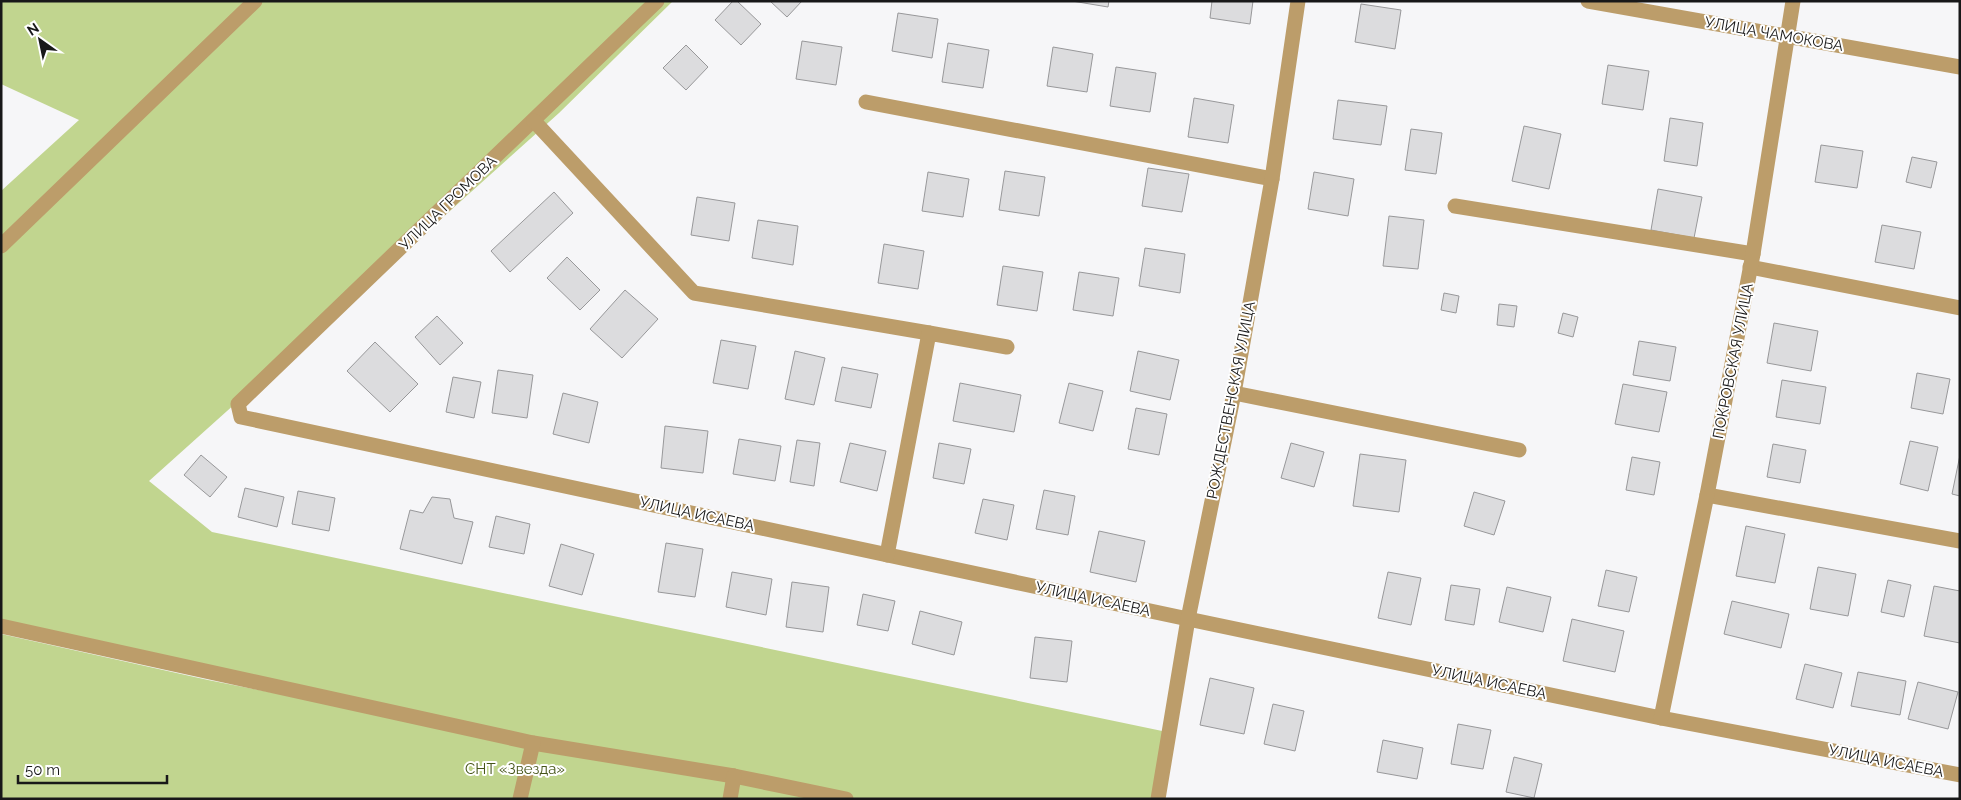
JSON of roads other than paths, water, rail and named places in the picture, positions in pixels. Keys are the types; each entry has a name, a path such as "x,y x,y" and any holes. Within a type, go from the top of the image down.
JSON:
{"street":[{"path":"1,246 255,1"},
{"name":"УЛИЦА ГРОМОВА","path":"238,404 657,1"},
{"name":"РОЖДЕСТВЕНСКАЯ УЛИЦА","path":"1158,799 1188,619 1234,393 1272,179 1298,1"},
{"name":"УЛИЦА ЧАМОКОВА","path":"1588,1 1960,67"},
{"name":"ПОКРОВСКАЯ УЛИЦА","path":"1661,718 1707,495 1751,261 1793,1"},
{"path":"866,102 1272,179"},
{"path":"534,121 694,293 1007,347"},
{"path":"1455,206 1751,261 1960,308"},
{"path":"888,555 929,333"},
{"path":"1234,393 1519,450"},
{"name":"УЛИЦА ИСАЕВА","path":"238,404 240,417 1661,718 1960,774"},
{"path":"1707,495 1960,541"},
{"path":"1,626 533,743 734,776 846,799"},
{"path":"520,799 533,743"},
{"path":"730,799 734,776"}],"park label":[{"name":"СНТ «Звезда»","path":"515,769"}]}
